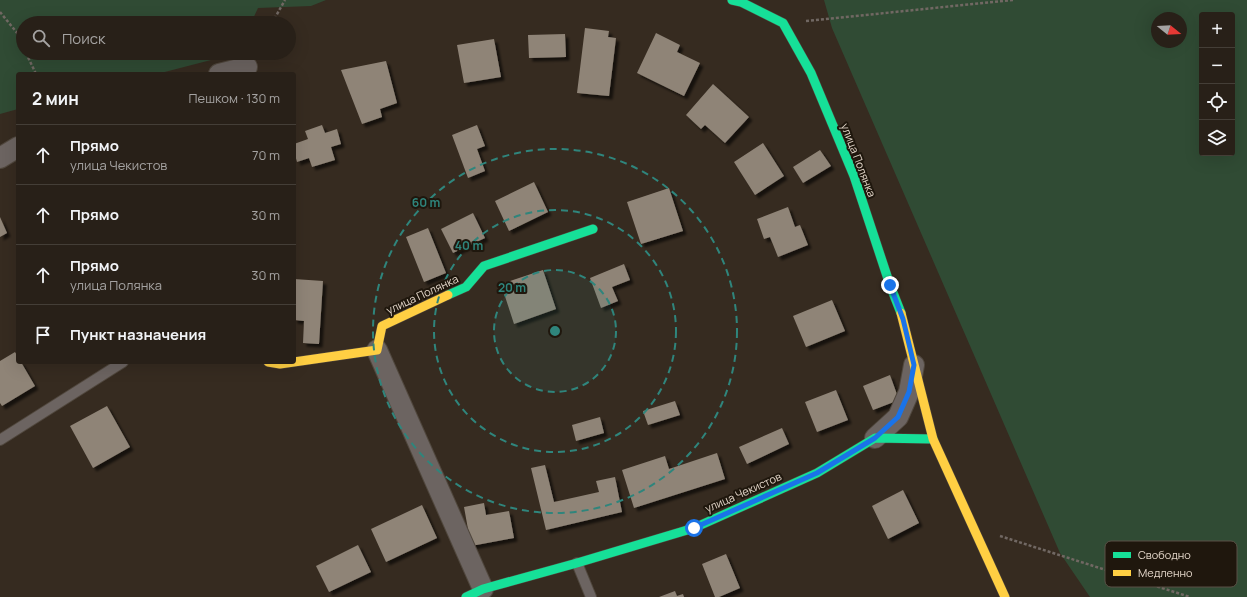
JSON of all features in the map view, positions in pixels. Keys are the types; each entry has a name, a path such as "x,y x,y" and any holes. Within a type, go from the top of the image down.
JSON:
{"street":[{"path":"732,0 741,2 783,23"},
{"name":"улица Полянка","path":"783,23 811,73 854,176 890,285 903,319 933,439 1005,597"},
{"path":"227,72 247,67"},
{"path":"0,158 16,148"},
{"name":"улица Полянка","path":"377,350 382,326 466,287 484,266 593,229"},
{"path":"296,362 377,350 474,593"},
{"path":"875,438 898,417 909,392 914,365"},
{"path":"875,438 933,439"},
{"name":"улица Чекистов","path":"474,593 694,528 817,473 875,438"}],"lane":[{"path":"0,440 120,364"},
{"path":"577,563 591,597"}],"path":[{"path":"276,16 285,0"},
{"path":"783,23 1013,0"},
{"path":"0,12 16,32"},
{"path":"29,60 35,72"},
{"path":"973,527 1105,570"},
{"path":"1159,587 1190,597"}],"green space":[{"path":"0,0 326,0 311,6 258,8 254,16 16,16 16,60 211,60 165,72 16,72 16,110 0,114"},
{"path":"824,0 1247,0 1247,597 1090,597 1060,553 832,28"}],"building":[{"path":"585,28 609,31 608,37 616,38 609,96 577,93"},
{"path":"656,33 680,45 677,52 700,63 684,96 637,73"},
{"path":"565,34 566,57 529,58 528,35"},
{"path":"494,39 501,77 464,83 457,45"},
{"path":"386,61 397,103 380,109 382,117 362,124 341,70"},
{"path":"713,84 749,117 725,143 705,125 701,129 686,115"},
{"path":"322,125 325,133 337,129 341,144 331,147 335,160 312,167 309,158 297,162 296,143 308,139 305,131"},
{"path":"477,125 485,146 477,149 485,171 468,178 452,135"},
{"path":"763,143 784,176 755,195 734,162"},
{"path":"820,150 831,166 803,183 793,167"},
{"path":"534,182 548,212 509,231 495,201"},
{"path":"669,188 683,231 641,244 627,202"},
{"path":"788,207 795,227 800,225 808,245 778,257 770,237 764,239 757,219"},
{"path":"473,213 485,238 453,253 441,229"},
{"path":"0,217 7,233 0,237"},
{"path":"428,228 446,273 424,282 406,237"},
{"path":"624,264 630,280 612,287 618,301 601,308 590,278"},
{"path":"543,270 556,309 514,324 501,284"},
{"path":"296,279 323,281 319,344 303,343 304,321 296,320"},
{"path":"832,300 845,331 806,347 793,316"},
{"path":"15,352 16,364 22,364 35,386 2,406 0,403 0,361"},
{"path":"890,375 899,400 873,410 863,386"},
{"path":"836,390 848,420 817,432 805,402"},
{"path":"675,401 680,415 648,425 643,411"},
{"path":"107,406 130,447 93,468 70,426"},
{"path":"600,417 604,433 576,441 572,425"},
{"path":"782,428 789,444 747,464 739,447"},
{"path":"717,453 725,479 634,508 622,470 665,456 669,469"},
{"path":"545,465 554,502 599,492 596,481 615,477 622,512 546,530 531,468"},
{"path":"903,490 919,523 888,539 872,506"},
{"path":"484,503 486,515 509,511 514,538 471,546 464,507"},
{"path":"422,505 437,538 386,562 371,529"},
{"path":"358,545 371,572 329,592 316,566"},
{"path":"726,554 740,588 719,597 715,597 702,564"},
{"path":"675,591 677,596 683,594 684,597 659,597"}],"traffic: fast":[{"path":"732,0 741,2 783,23 811,73 854,176 890,285 901,313"},
{"path":"448,295 466,287 484,266 593,229"},
{"path":"466,597 483,589 694,528 817,473 875,438 933,439"}],"traffic: slow":[{"path":"296,362 377,350 382,326 448,295"},
{"path":"901,313 933,439 1005,597"}],"route":[{"path":"694,528 817,473 875,438 898,417 909,392 914,365 903,319 890,285"}]}
